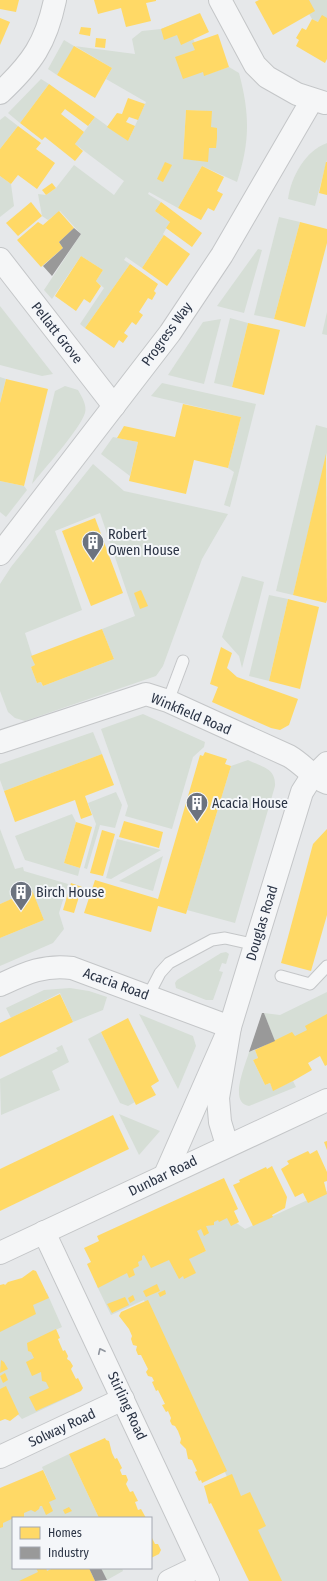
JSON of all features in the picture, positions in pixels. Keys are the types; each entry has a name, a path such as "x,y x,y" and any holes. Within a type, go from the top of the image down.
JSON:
{"street":[{"path":"0,93 28,65 37,52 43,39 55,0"},
{"path":"220,0 255,65 267,77 280,86 320,101"},
{"name":"Progress Way","path":"0,554 170,333 222,255 320,101"},
{"name":"Pellatt Grove","path":"0,260 114,406"},
{"name":"Winkfield Road","path":"0,741 146,694 168,701 298,761 324,777"},
{"name":"Douglas Road","path":"165,1174 230,1027 302,792 324,777"},
{"name":"Acacia Road","path":"0,985 19,976 45,968 60,967 83,972 230,1027"},
{"name":"Douglas Road","path":"228,1145 220,1122 218,1098 230,1027"},
{"name":"Dunbar Road","path":"0,1253 165,1174 327,1100"},
{"name":"Stirling Road","path":"44,1232 204,1573"},
{"name":"Solway Road","path":"0,1457 123,1399"},
{"path":"169,1581 204,1573"}],"lane":[{"path":"168,701 183,661"},
{"path":"148,996 160,973 169,963 212,940 225,938 256,945"},
{"path":"281,976 310,984 327,966"}],"shaded area":[{"path":"301,0 327,0 327,18 318,22 312,19"},
{"path":"183,20 211,73 229,67 239,73 247,115 246,141 237,182 202,166 178,208 149,192 148,194 161,202 155,211 170,222 163,234 164,235 142,268 126,257 124,260 130,264 85,328 80,324 104,288 96,281 103,270 81,256 52,299 44,290 81,234 60,211 48,220 42,216 38,194 46,195 56,188 74,165 114,195 124,181 75,144 95,117 128,141 146,102 106,79 112,68 75,46 135,54 132,39 142,31 161,29","holes":["186,110 207,111 202,160 183,159"]},
{"path":"64,40 74,46 57,75 48,69"},
{"path":"41,79 49,84 20,123 8,113"},
{"path":"5,116 18,126 0,149 0,120"},
{"path":"327,143 327,160 315,206 288,199 292,182 300,166 312,152"},
{"path":"0,176 11,184 14,206 0,217"},
{"path":"279,217 300,222 274,319 254,315"},
{"path":"258,249 262,250 244,313 217,306"},
{"path":"0,306 53,374 42,376 0,365"},
{"path":"327,312 327,335 322,334"},
{"path":"230,318 248,323 232,387 214,383"},
{"path":"221,319 204,384 168,375 203,322"},
{"path":"0,377 6,379 0,403"},
{"path":"162,383 256,404 230,507 224,505 234,472 228,468 241,417 151,396"},
{"path":"65,386 78,390 85,404 85,413 69,439 32,484 55,391"},
{"path":"316,425 327,428 327,453 293,595 276,591"},
{"path":"113,437 138,442 130,476 101,454"},
{"path":"93,464 124,491 228,514 202,559 163,666 156,676 25,721 15,718 8,712 0,691 0,584 11,567","holes":["100,513 135,616 102,629 114,659 43,686 41,682 37,683 31,667 35,665 25,633 82,610 55,531"]},
{"path":"0,481 24,486 27,490 6,517 0,512"},
{"path":"242,576 264,582 242,668 239,656 222,637"},
{"path":"269,595 288,599 269,681 249,676"},
{"path":"143,714 205,742 204,747 193,757 172,829 125,816 128,806 101,729"},
{"path":"93,732 102,754 4,791 0,780 0,764"},
{"path":"248,760 271,772 275,780 275,786 235,923 187,910 231,766"},
{"path":"116,792 122,805 115,828 100,825 87,869 84,868 96,824 88,803"},
{"path":"72,814 76,822 64,863 80,868 78,876 25,860 15,836"},
{"path":"0,829 15,869 23,867 24,871 68,884 59,913 64,929 53,943 0,966 0,938 44,920 32,891 0,904"},
{"path":"117,839 161,850 111,879 106,878"},
{"path":"163,856 153,891 119,881"},
{"path":"226,952 229,954 226,964 222,963 219,971 223,972 213,1000 206,1000 176,988 175,983 177,980 221,953"},
{"path":"70,988 89,991 107,997 103,1010 73,1022 60,993 11,1018 6,1008 44,990"},
{"path":"327,992 327,1024 276,1044 264,1013 280,1015"},
{"path":"139,1014 193,1036 196,1046 178,1089"},
{"path":"101,1032 135,1102 128,1106 120,1103 88,1039"},
{"path":"62,1045 69,1062 52,1071 60,1090 1,1115 0,1079 58,1051 56,1048"},
{"path":"255,1050 258,1058 253,1060 265,1085 270,1083 273,1090 293,1081 296,1087 249,1106 243,1103 240,1098 239,1091 242,1074 249,1052"},
{"path":"119,1114 160,1131 139,1155"},
{"path":"327,1191 327,1581 276,1581 144,1300 111,1315 97,1286 127,1272 142,1254 182,1259 206,1251 195,1229 224,1214 245,1229"},
{"path":"47,1293 62,1327 51,1332 75,1394 22,1419 0,1395 0,1313"},
{"path":"69,1454 99,1517 12,1517 12,1569 52,1569 27,1581 0,1581 0,1519 54,1494 42,1467"},
{"path":"86,1569 122,1569 123,1571 107,1580 87,1571"}],"building: Homes":[{"path":"0,0 19,0 16,12 0,9"},
{"path":"94,0 156,1 146,3 151,21 126,27 121,8 98,14"},
{"path":"259,0 309,0 315,11 273,35 255,2"},
{"path":"200,13 209,32 181,45 177,35 164,40 161,29"},
{"path":"322,15 327,18 327,59 325,63 296,46 299,40 296,38 302,28 306,30 312,19 318,22"},
{"path":"0,18 10,22 0,45"},
{"path":"81,27 91,28 90,36 79,34"},
{"path":"218,34 229,67 204,76 203,72 183,79 175,57 195,50 192,43"},
{"path":"96,38 106,39 105,48 95,47"},
{"path":"74,46 112,68 95,98 57,75"},
{"path":"49,84 95,117 88,126 65,109 61,114 84,132 75,144 83,151 75,161 45,137 42,140 20,123"},
{"path":"128,98 145,104 138,120 129,117 126,122 135,126 128,141 107,127 117,113 122,114"},
{"path":"186,110 212,111 211,127 217,128 217,138 216,148 209,148 208,162 183,159"},
{"path":"18,126 41,143 36,149 55,163 37,189 18,175 11,184 0,176 0,149"},
{"path":"165,162 172,165 163,182 157,179"},
{"path":"327,162 327,195 319,193"},
{"path":"202,166 224,177 217,191 223,194 214,211 208,208 201,220 178,208"},
{"path":"52,183 56,188 46,195 42,190"},
{"path":"31,202 42,216 18,236 6,223"},
{"path":"161,202 202,233 192,247 166,228 170,222 155,211"},
{"path":"59,211 74,228 59,242 63,248 41,267 17,240 38,222 43,225"},
{"path":"300,222 327,229 327,243 305,327 274,319"},
{"path":"164,235 190,254 167,286 142,268"},
{"path":"81,256 103,270 96,281 101,286 90,303 84,299 76,311 55,296"},
{"path":"130,264 158,284 154,291 156,293 152,300 148,298 139,312 143,315 136,325 132,322 124,333 128,336 123,343 119,340 114,348 85,328"},
{"path":"248,323 280,330 264,395 232,387"},
{"path":"6,379 48,389 24,486 0,481 0,403"},
{"path":"183,404 241,417 228,468 194,460 186,494 129,481 138,442 117,438 124,426 175,437"},
{"path":"326,454 327,600 326,603 293,595"},
{"name":"Robert Owen House","path":"95,518 123,593 91,606 62,531"},
{"path":"141,590 148,606 140,609 134,593"},
{"path":"288,599 319,607 300,689 269,681"},
{"path":"102,629 114,659 43,686 41,682 37,683 31,667 35,665 31,656"},
{"path":"221,647 232,653 227,668 237,677 298,699 289,725 280,730 271,728 212,702 218,687 210,684"},
{"name":"Acacia House","path":"205,752 227,759 225,764 231,766 186,914 158,906 151,932 84,913 95,880 158,899 200,755 203,756"},
{"path":"102,754 114,785 85,796 92,815 81,819 75,800 15,822 4,791"},
{"path":"124,821 163,832 159,848 119,837"},
{"path":"76,822 92,827 80,868 64,863"},
{"path":"327,829 327,915 311,971 281,963 313,844"},
{"path":"102,830 115,834 103,876 90,873"},
{"path":"71,883 82,887 74,913 63,910"},
{"name":"Birch House","path":"32,890 44,920 0,938 0,904"},
{"path":"60,994 73,1022 0,1057 0,1023"},
{"path":"327,1014 327,1065 325,1066 320,1056 308,1063 312,1070 293,1081 273,1091 270,1083 265,1085 253,1060 258,1058 255,1050 292,1032 295,1036 307,1030 305,1026"},
{"path":"128,1018 159,1081 151,1086 156,1095 136,1105 101,1032"},
{"path":"113,1115 129,1149 0,1211 0,1169"},
{"path":"327,1141 327,1150 324,1142"},
{"path":"317,1150 327,1172 327,1181 324,1182 327,1194 308,1203 303,1193 295,1197 281,1169 289,1164 287,1161 308,1151 310,1154"},
{"path":"272,1166 287,1197 285,1208 272,1215 273,1217 253,1226 233,1185 240,1182 239,1180 266,1167 267,1169"},
{"path":"224,1178 238,1209 234,1211 239,1222 231,1226 227,1218 219,1222 218,1220 214,1222 214,1225 206,1226 209,1233 204,1236 201,1229 197,1231 206,1251 189,1259 196,1273 184,1279 183,1276 179,1279 169,1260 151,1268 144,1255 142,1256 142,1260 138,1262 139,1266 133,1269 135,1275 129,1278 127,1273 98,1288 87,1264 91,1262 84,1248 99,1241 97,1236"},
{"path":"33,1270 36,1271 49,1298 33,1305 36,1314 0,1332 0,1285 5,1285 8,1282 22,1278"},
{"path":"157,1284 160,1291 146,1297 143,1291"},
{"path":"165,1290 166,1294 160,1297 158,1293"},
{"path":"133,1295 135,1300 130,1303 128,1298"},
{"path":"125,1297 129,1305 112,1313 107,1304"},
{"path":"148,1300 227,1471 202,1483 201,1480 199,1481 195,1472 197,1471 192,1460 188,1459 186,1449 180,1443 181,1439 178,1431 170,1421 171,1418 168,1411 166,1412 162,1405 165,1404 158,1390 156,1391 152,1382 154,1381 152,1377 148,1376 146,1372 148,1369 141,1355 138,1355 136,1350 137,1346 133,1345 131,1339 132,1336 129,1329 119,1316 121,1312"},
{"path":"56,1329 63,1351 65,1350 68,1356 67,1359 73,1366 71,1369 83,1388 81,1391 36,1411 29,1397 49,1388 46,1382 42,1381 41,1372 32,1376 26,1362 34,1358 31,1352 28,1351 27,1343"},
{"path":"1,1360 8,1369 0,1373"},
{"path":"5,1373 8,1380 3,1383 0,1376"},
{"path":"6,1386 19,1414 10,1421 5,1419 0,1421 0,1389"},
{"path":"105,1438 109,1441 112,1453 115,1459 117,1458 122,1468 120,1470 122,1475 126,1475 128,1480 126,1484 130,1492 133,1491 138,1501 135,1502 138,1510 141,1509 145,1517 99,1517 69,1454"},
{"path":"43,1470 56,1499 49,1502 53,1511 46,1515 42,1506 40,1506 35,1512 31,1510 24,1513 24,1517 12,1517 12,1519 3,1523 3,1527 0,1528 0,1488"},
{"path":"232,1474 241,1496 250,1492 266,1526 258,1530 282,1581 249,1581 211,1503 209,1504 204,1486"},
{"path":"69,1507 72,1511 65,1514 63,1510"},
{"path":"152,1538 161,1550 159,1554 152,1558"},
{"path":"36,1569 46,1569 47,1571 51,1569 89,1569 95,1581 19,1581 38,1572"}],"building: Industry":[{"path":"74,228 81,234 52,276 43,266 63,248 59,242"},
{"path":"262,1013 264,1013 275,1041 249,1052"},
{"path":"89,1569 102,1569 107,1580 95,1581"}],"place":[{"name":"Robert Owen House","path":"93,562"},
{"name":"Acacia House","path":"197,822"},
{"name":"Birch House","path":"21,912"}]}
